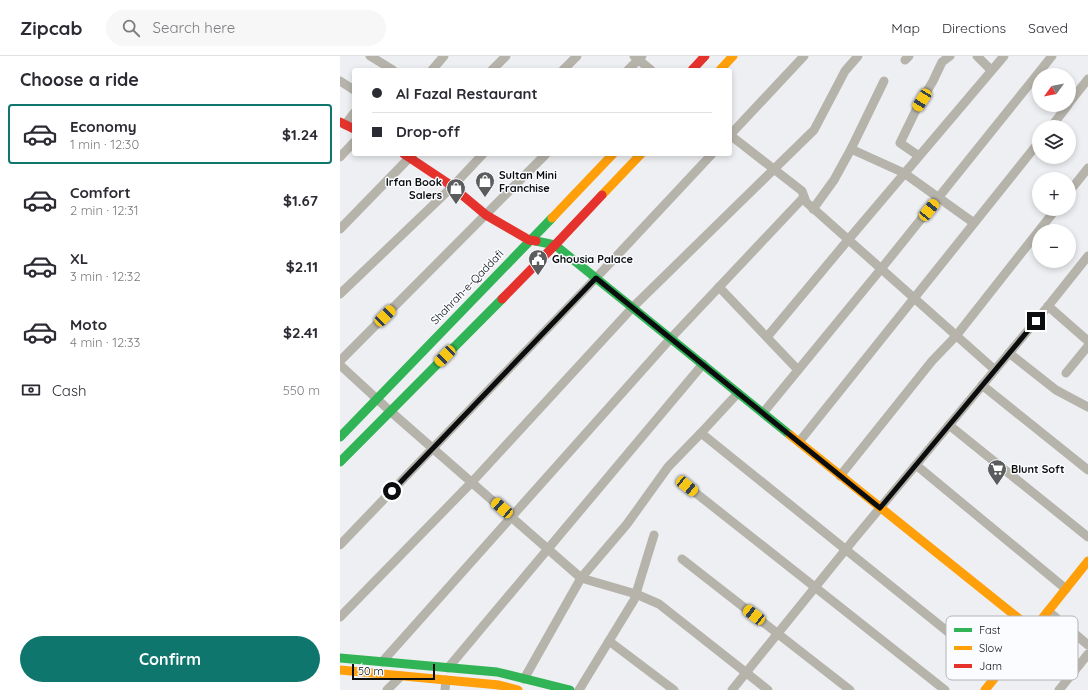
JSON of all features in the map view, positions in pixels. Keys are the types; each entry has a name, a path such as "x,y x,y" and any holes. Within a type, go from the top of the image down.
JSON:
{"main road":[{"path":"694,68 704,56"},
{"path":"722,68 733,56"},
{"path":"343,124 352,129"},
{"path":"410,156 486,215 529,240 555,245 1015,616"},
{"name":"Shahrah-e-Qaddafi","path":"340,437 611,156"},
{"path":"340,462 555,245 639,156"},
{"path":"1044,616 1088,561"},
{"path":"340,658 497,672 570,690"},
{"path":"342,672 498,685 518,690"},
{"path":"985,690 993,680"}],"street":[{"path":"370,56 390,68"},
{"path":"434,68 444,56"},
{"path":"494,68 506,56"},
{"path":"566,68 577,56"},
{"path":"732,133 804,56"},
{"path":"340,617 472,482 633,307 814,130 844,71 858,56"},
{"path":"919,156 900,143 942,62 950,56"},
{"path":"977,56 992,70"},
{"path":"768,337 904,173 1004,56"},
{"path":"763,413 1052,56"},
{"path":"630,68 638,57 649,68"},
{"path":"1076,94 1088,79"},
{"path":"813,209 834,180 884,81"},
{"path":"340,82 352,89"},
{"path":"343,124 352,115"},
{"path":"732,137 802,191 806,202 813,209 995,370"},
{"path":"340,157 352,144"},
{"path":"851,149 904,173 974,223"},
{"path":"799,442 1032,151"},
{"path":"340,228 408,156"},
{"path":"340,294 452,187 481,156"},
{"path":"340,361 544,156"},
{"path":"340,545 596,278 710,156"},
{"path":"1076,183 1088,168"},
{"path":"382,662 671,338 804,197"},
{"path":"840,476 932,361 956,336 1050,216"},
{"path":"732,690 1088,256"},
{"path":"720,287 798,370"},
{"path":"1048,306 1088,341"},
{"path":"1066,373 1088,346"},
{"path":"1009,353 1056,390 1088,407"},
{"path":"448,668 703,364"},
{"path":"340,365 390,411 581,578 636,594 659,604 768,690"},
{"path":"982,385 1088,470"},
{"path":"524,679 581,578 627,524 668,467 738,393"},
{"path":"949,425 1088,537"},
{"path":"701,433 946,631"},
{"path":"916,464 1066,589"},
{"path":"687,486 945,690"},
{"path":"579,690 634,600 654,535"},
{"path":"682,559 850,690"},
{"path":"1048,611 1054,616"},
{"path":"1078,636 1088,645"},
{"path":"609,641 674,690"},
{"path":"1078,666 1088,654"},
{"path":"387,690 401,676"},
{"path":"445,690 446,680"},
{"path":"1059,690 1067,680"}],"traffic: fast":[{"path":"340,437 552,218"},
{"path":"536,241 555,245 790,435"},
{"path":"340,462 502,299"},
{"path":"340,658 497,672 570,690"}],"traffic: slow":[{"path":"722,68 733,56"},
{"path":"552,218 611,156"},
{"path":"602,195 639,156"},
{"path":"790,435 1016,616"},
{"path":"1044,616 1088,561"},
{"path":"340,670 499,685 518,690"},
{"path":"985,690 993,680"}],"traffic: jam":[{"path":"694,68 705,56"},
{"path":"340,122 352,128"},
{"path":"407,156 449,184 486,215 529,240 536,241"},
{"path":"502,299 602,195"}],"place":[{"name":"Sultan Mini Franchise","path":"485,198"},
{"name":"Irfan Book Salers","path":"456,205"},
{"name":"Ghousia Palace","path":"538,276"},
{"name":"Blunt Soft","path":"997,486"}],"route":[{"path":"392,491 596,278 880,508 1036,321"}]}
